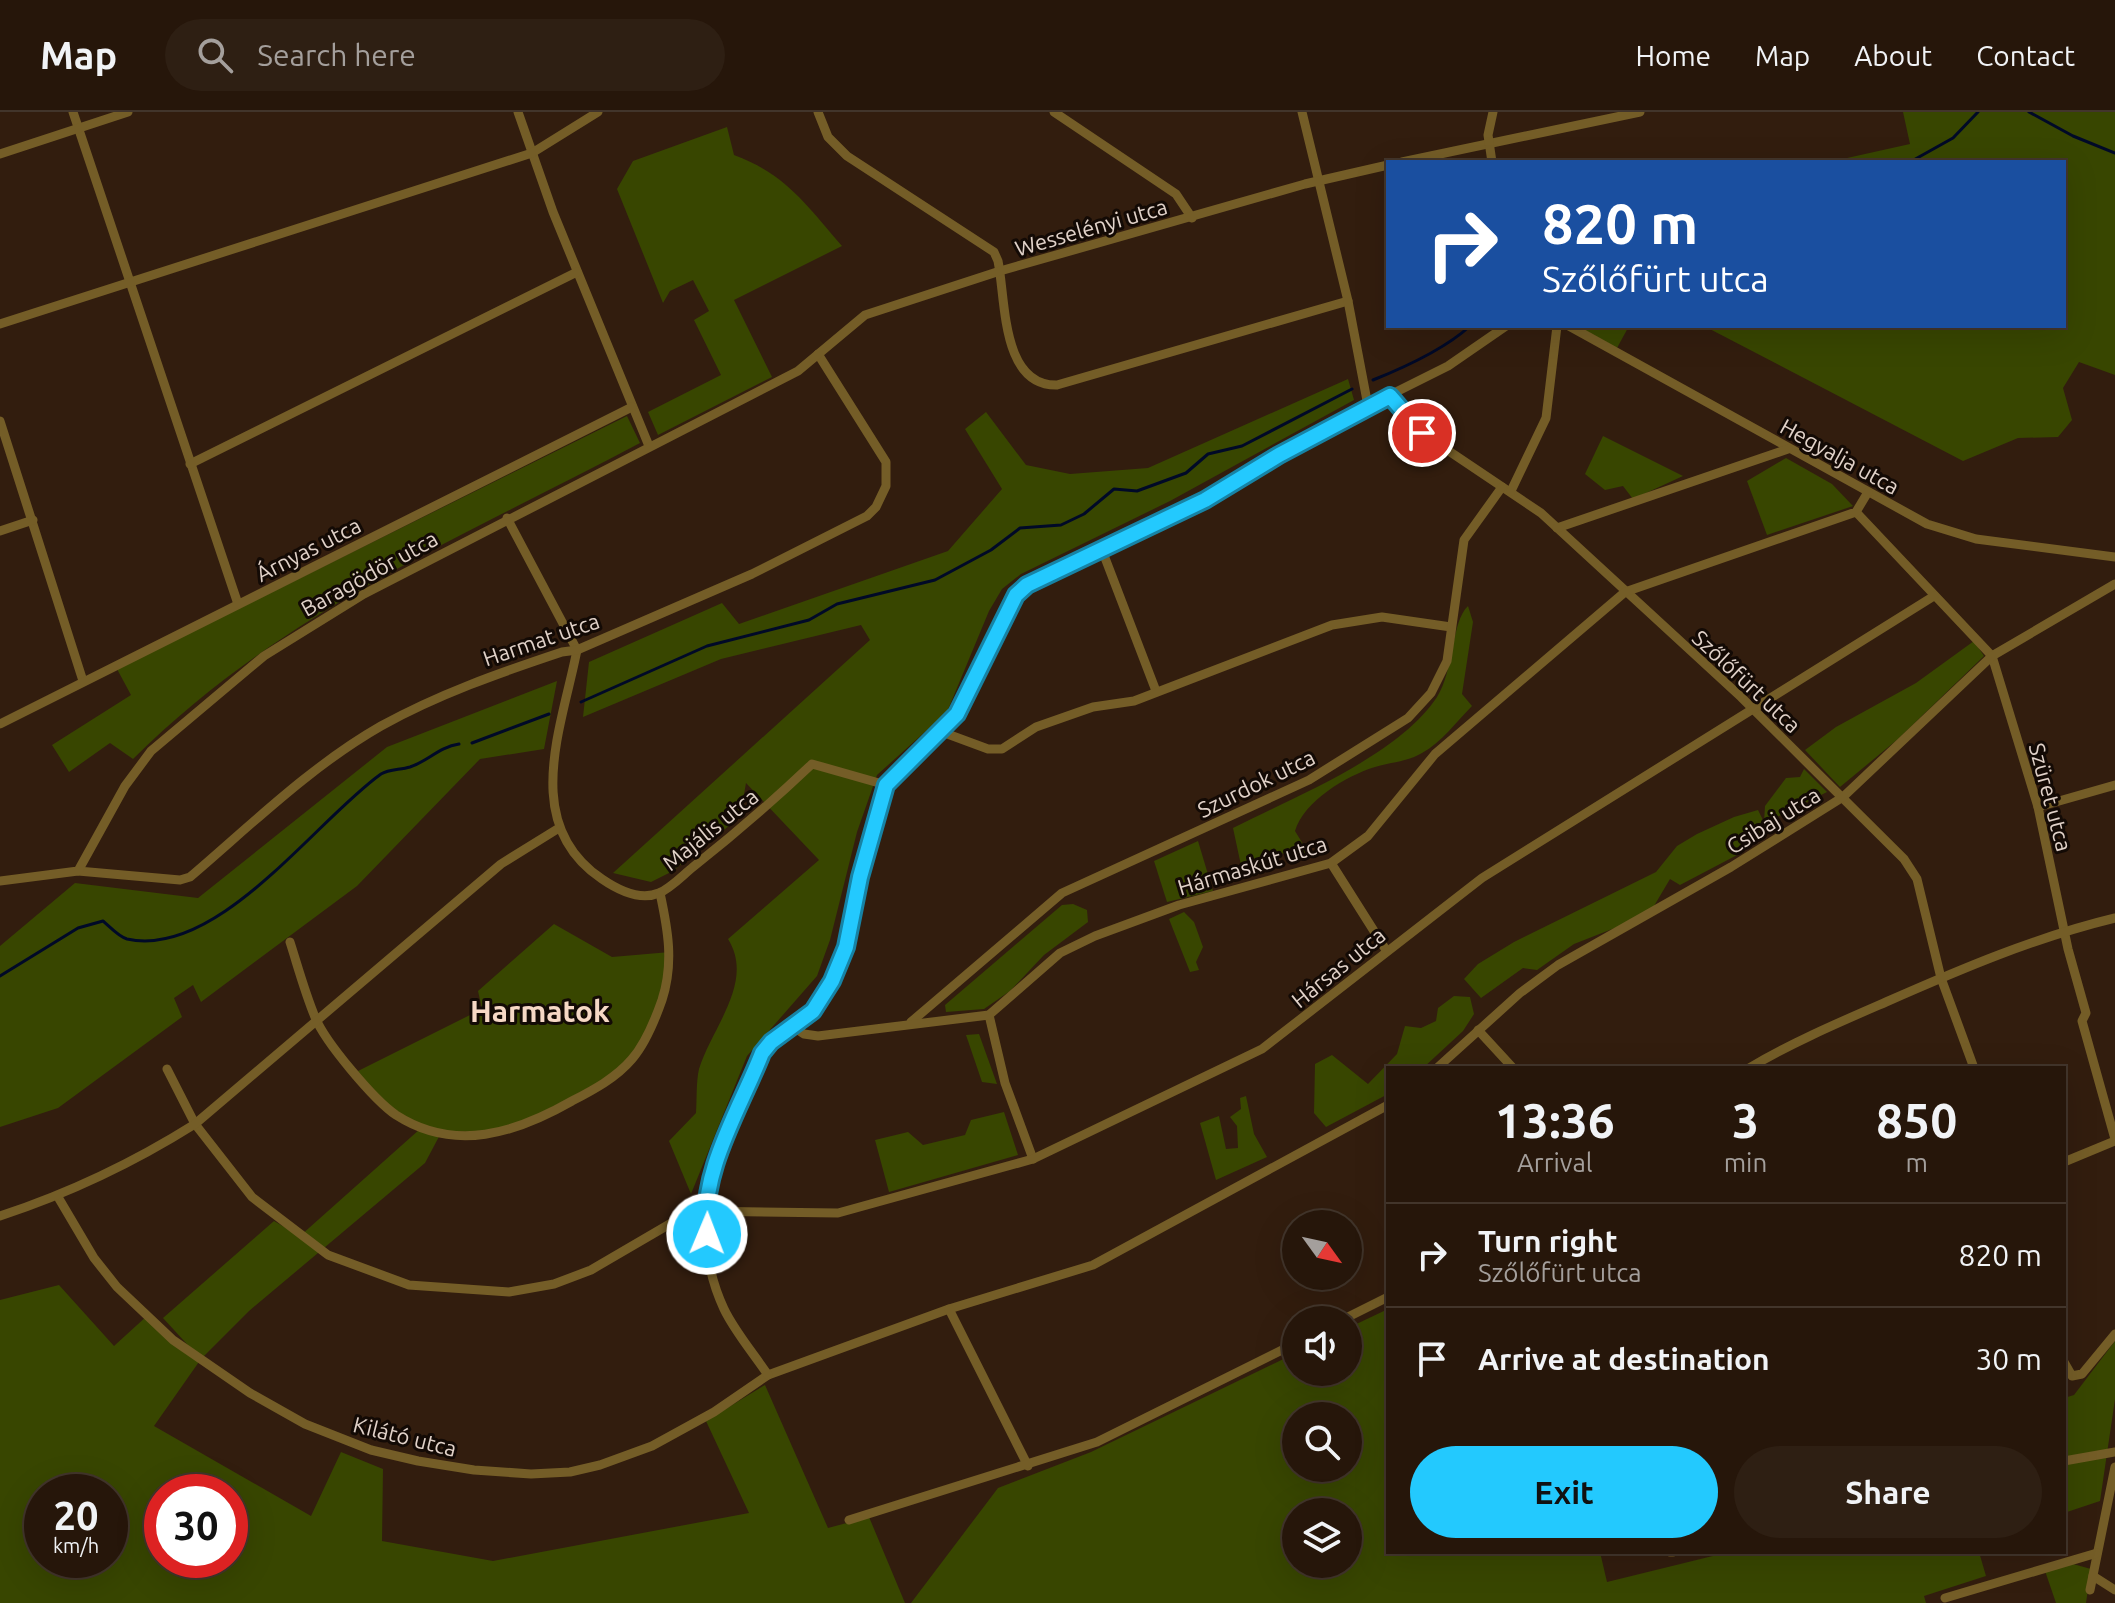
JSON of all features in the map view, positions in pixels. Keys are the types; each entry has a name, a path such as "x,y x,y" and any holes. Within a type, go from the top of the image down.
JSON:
{"street":[{"path":"73,112 128,284 238,604"},
{"path":"0,154 128,112"},
{"path":"518,112 577,272 649,446"},
{"path":"0,324 532,153 598,112"},
{"path":"818,112 828,137 847,156 987,246 998,261 1014,354 1021,369 1043,385 1057,385 1348,301"},
{"path":"1054,112 1176,194 1192,218"},
{"path":"1302,112 1348,301 1368,406"},
{"path":"1492,160 1488,144 1493,112"},
{"path":"1412,160 1640,112"},
{"name":"Wesselényi utca","path":"818,354 865,315 1000,271 1317,181 1386,165"},
{"path":"190,464 577,272"},
{"path":"1386,1106 1093,1265 949,1309 768,1375 725,1312 714,1283 704,1211 713,1175 762,1053 813,1011 832,981 846,947 860,877 886,785 942,732 974,684 1016,595 1027,585 1205,500 1368,406 1448,366 1503,328"},
{"name":"Szurdok utca","path":"910,1023 1062,893 1309,780 1408,718 1440,679 1447,661 1464,540 1507,489 1546,418 1557,328"},
{"name":"Hegyalja utca","path":"1573,328 1788,449 1943,531 1976,539 2115,557"},
{"name":"Baragödör utca","path":"78,871 125,786 151,751 264,656 352,601 507,518 798,371 818,354"},
{"name":"Harmat utca","path":"78,871 180,880 190,877 306,778 379,728 448,692 562,652 577,650 752,574 867,516 876,507 886,486 886,462 818,354"},
{"name":"Szőlőfürt utca","path":"1390,396 1422,433 1507,489 1557,528 1753,709 1904,859 1917,879 1941,978 1973,1066"},
{"name":"Árnyas utca","path":"0,724 632,407"},
{"path":"0,421 83,681"},
{"path":"1557,528 1788,449"},
{"path":"1856,512 1868,492"},
{"name":"Hármaskút utca","path":"989,1015 1060,953 1095,936 1179,905 1331,863 1368,836 1435,754 1625,592 1856,512"},
{"name":"Szüret utca","path":"1856,512 1992,656 2038,807 2086,1013 2082,1021 2115,1140"},
{"path":"0,1216 58,1197 150,1152 195,1124 501,864 559,828 551,769 577,650 507,518"},
{"path":"0,531 33,520"},
{"path":"1102,550 1156,691"},
{"name":"Csibaj utca","path":"1439,1066 1558,965 1731,867 1843,797 1992,656 2115,584"},
{"name":"Hársas utca","path":"704,1211 838,1213 1033,1159 1262,1049 1482,878 1934,596"},
{"path":"942,732 988,749 1002,749 1036,727 1065,716 1134,701 1240,663 1332,625 1382,617 1451,627"},
{"name":"Majális utca","path":"559,828 596,875 614,887 629,893 660,893 754,819 812,764 886,785"},
{"path":"2038,807 2115,785"},
{"path":"1331,863 1386,950"},
{"path":"0,881 78,871"},
{"path":"290,942 316,1020 354,1073 395,1114 421,1128 455,1136 505,1133 597,1088 632,1059 658,1010 666,980 668,925 660,893"},
{"path":"1752,1066 1785,1046 1941,978 2065,930 2115,918"},
{"path":"792,1026 804,1034 818,1036 989,1015 1005,1083 1033,1159"},
{"path":"1478,1030 1511,1066"},
{"path":"167,1069 195,1124 252,1197 328,1255 409,1285 509,1292 554,1284 591,1270 692,1211 704,1211"},
{"path":"2066,1161 2115,1140"},
{"name":"Kilátó utca","path":"58,1197 94,1258 117,1287 173,1340 250,1393 291,1416 371,1450 474,1470 531,1474 570,1472 652,1446 703,1418 768,1375"},
{"path":"1362,1310 1386,1298"},
{"path":"949,1309 1028,1466"},
{"path":"2066,1368 2068,1374 2076,1377 2082,1374 2115,1334"},
{"path":"849,1520 1097,1442 1282,1350"},
{"path":"2066,1461 2115,1452"},
{"path":"2090,1590 2115,1467"},
{"path":"1945,1598 2097,1553"},
{"path":"2093,1576 2115,1590"}],"green space":[{"path":"1903,112 2115,112 2115,375 2079,362 2063,388 2072,420 2058,437 2018,438 1963,461 1708,328 2066,328 2066,160 1838,160 1910,144"},
{"path":"727,127 734,155 782,182 842,246 734,300 772,377 658,435 648,412 721,375 694,320 709,311 693,280 670,291 663,303 617,189 633,161"},
{"path":"1581,328 1628,328 1617,348"},
{"path":"1348,379 1354,400 1170,501 1021,574 1002,589 989,611 947,712 877,775 857,832 830,940 817,976 747,1056 691,1194 669,1141 696,1113 699,1069 734,988 737,972 735,955 728,939 819,860 746,783 740,817 673,871 651,882 613,873 870,640 861,625 721,659 583,717 589,662 722,603 739,624 948,551 1002,489 965,429 986,412 1026,465 1070,474 1148,468"},
{"path":"627,416 640,443 439,546 311,620 249,661 190,707 133,759 110,743 69,772 52,745 131,695 117,669"},
{"path":"1603,436 1683,476 1633,499 1623,486 1605,490 1585,474"},
{"path":"1786,458 1832,484 1853,506 1767,535 1747,481"},
{"path":"1468,606 1473,622 1462,694 1472,706 1429,749 1411,758 1364,771 1339,783 1317,800 1295,831 1311,857 1294,860 1282,853 1266,868 1251,874 1242,870 1233,828 1344,773 1398,738 1420,718 1443,686 1458,623"},
{"path":"1974,641 1984,656 1898,739 1840,787 1805,750 1836,727 1916,683"},
{"path":"557,681 544,749 480,759 357,886 201,1002 193,985 174,998 182,1017 58,1108 0,1127 0,946 75,883 198,898 387,747"},
{"path":"1804,769 1827,792 1773,819 1765,836 1750,836 1739,854 1680,885 1670,879 1654,906 1625,924 1574,944 1537,970 1523,968 1481,998 1464,979 1478,964 1514,942 1656,872 1677,846 1697,834 1758,810 1764,822 1765,806 1786,778 1800,777"},
{"path":"1198,841 1213,891 1167,902 1154,861"},
{"path":"1073,904 1087,910 1088,922 1044,955 1010,991 984,1009 946,1012 945,1005 1062,905"},
{"path":"1184,912 1194,922 1203,947 1196,962 1199,970 1190,972 1169,919"},
{"path":"554,924 612,957 670,952 658,1010 639,1047 619,1071 505,1133 442,1131 425,1163 249,1311 201,1359 154,1426 238,1474 144,1474 144,1578 248,1578 248,1480 311,1516 341,1452 383,1469 382,1541 493,1561 749,1513 706,1421 765,1385 828,1528 869,1517 905,1603 0,1603 0,1300 59,1285 114,1346 148,1315 197,1355 163,1318 274,1221 300,1236 420,1129 379,1101 354,1073 482,1009 478,991"},
{"path":"1454,996 1470,997 1474,1014 1463,1031 1425,1066 1386,1066 1386,1095 1326,1127 1314,1113 1315,1064 1332,1055 1368,1084 1397,1054 1405,1026 1421,1028 1436,1021 1438,1008"},
{"path":"979,1034 997,1084 982,1082 966,1035"},
{"path":"1246,1096 1254,1134 1267,1157 1216,1180 1200,1123 1219,1116 1226,1149 1238,1148 1237,1126 1230,1117 1241,1109 1240,1098"},
{"path":"1004,1112 1018,1155 889,1192 875,1140 908,1132 923,1145 965,1135 971,1120"},
{"path":"1386,1310 1386,1554 1600,1554 1607,1582 1721,1554 1980,1554 1986,1576 1924,1596 1926,1603 911,1603 998,1488 1091,1452 1282,1360 1282,1386 1362,1386 1362,1321"},
{"path":"2115,1341 2115,1399 2100,1501 2066,1512 2066,1397 2074,1395"},
{"path":"2073,1564 2091,1569 2086,1603 2056,1603 2045,1571"}],"waterway":[{"path":"1914,160 1953,138 1978,112"},
{"path":"2029,112 2073,136 2115,153"},
{"path":"1373,380 1437,350 1468,328"},
{"path":"581,702 707,646 809,620 837,604 935,580 991,550 1020,528 1061,525 1084,514 1114,489 1137,491 1186,473 1208,454 1242,446 1352,389"},
{"path":"472,743 549,714"},
{"path":"0,976 78,928 103,921 127,939 161,940 196,928 230,908 264,881 381,774 410,767 459,744"}],"district":[{"name":"Harmatok","path":"540,1011"}],"route":[{"path":"707,1234 704,1211 713,1175 762,1053 771,1042 813,1011 832,981 846,947 860,877 886,785 957,714 1016,595 1027,585 1205,500 1279,455 1390,396 1422,433"}]}
